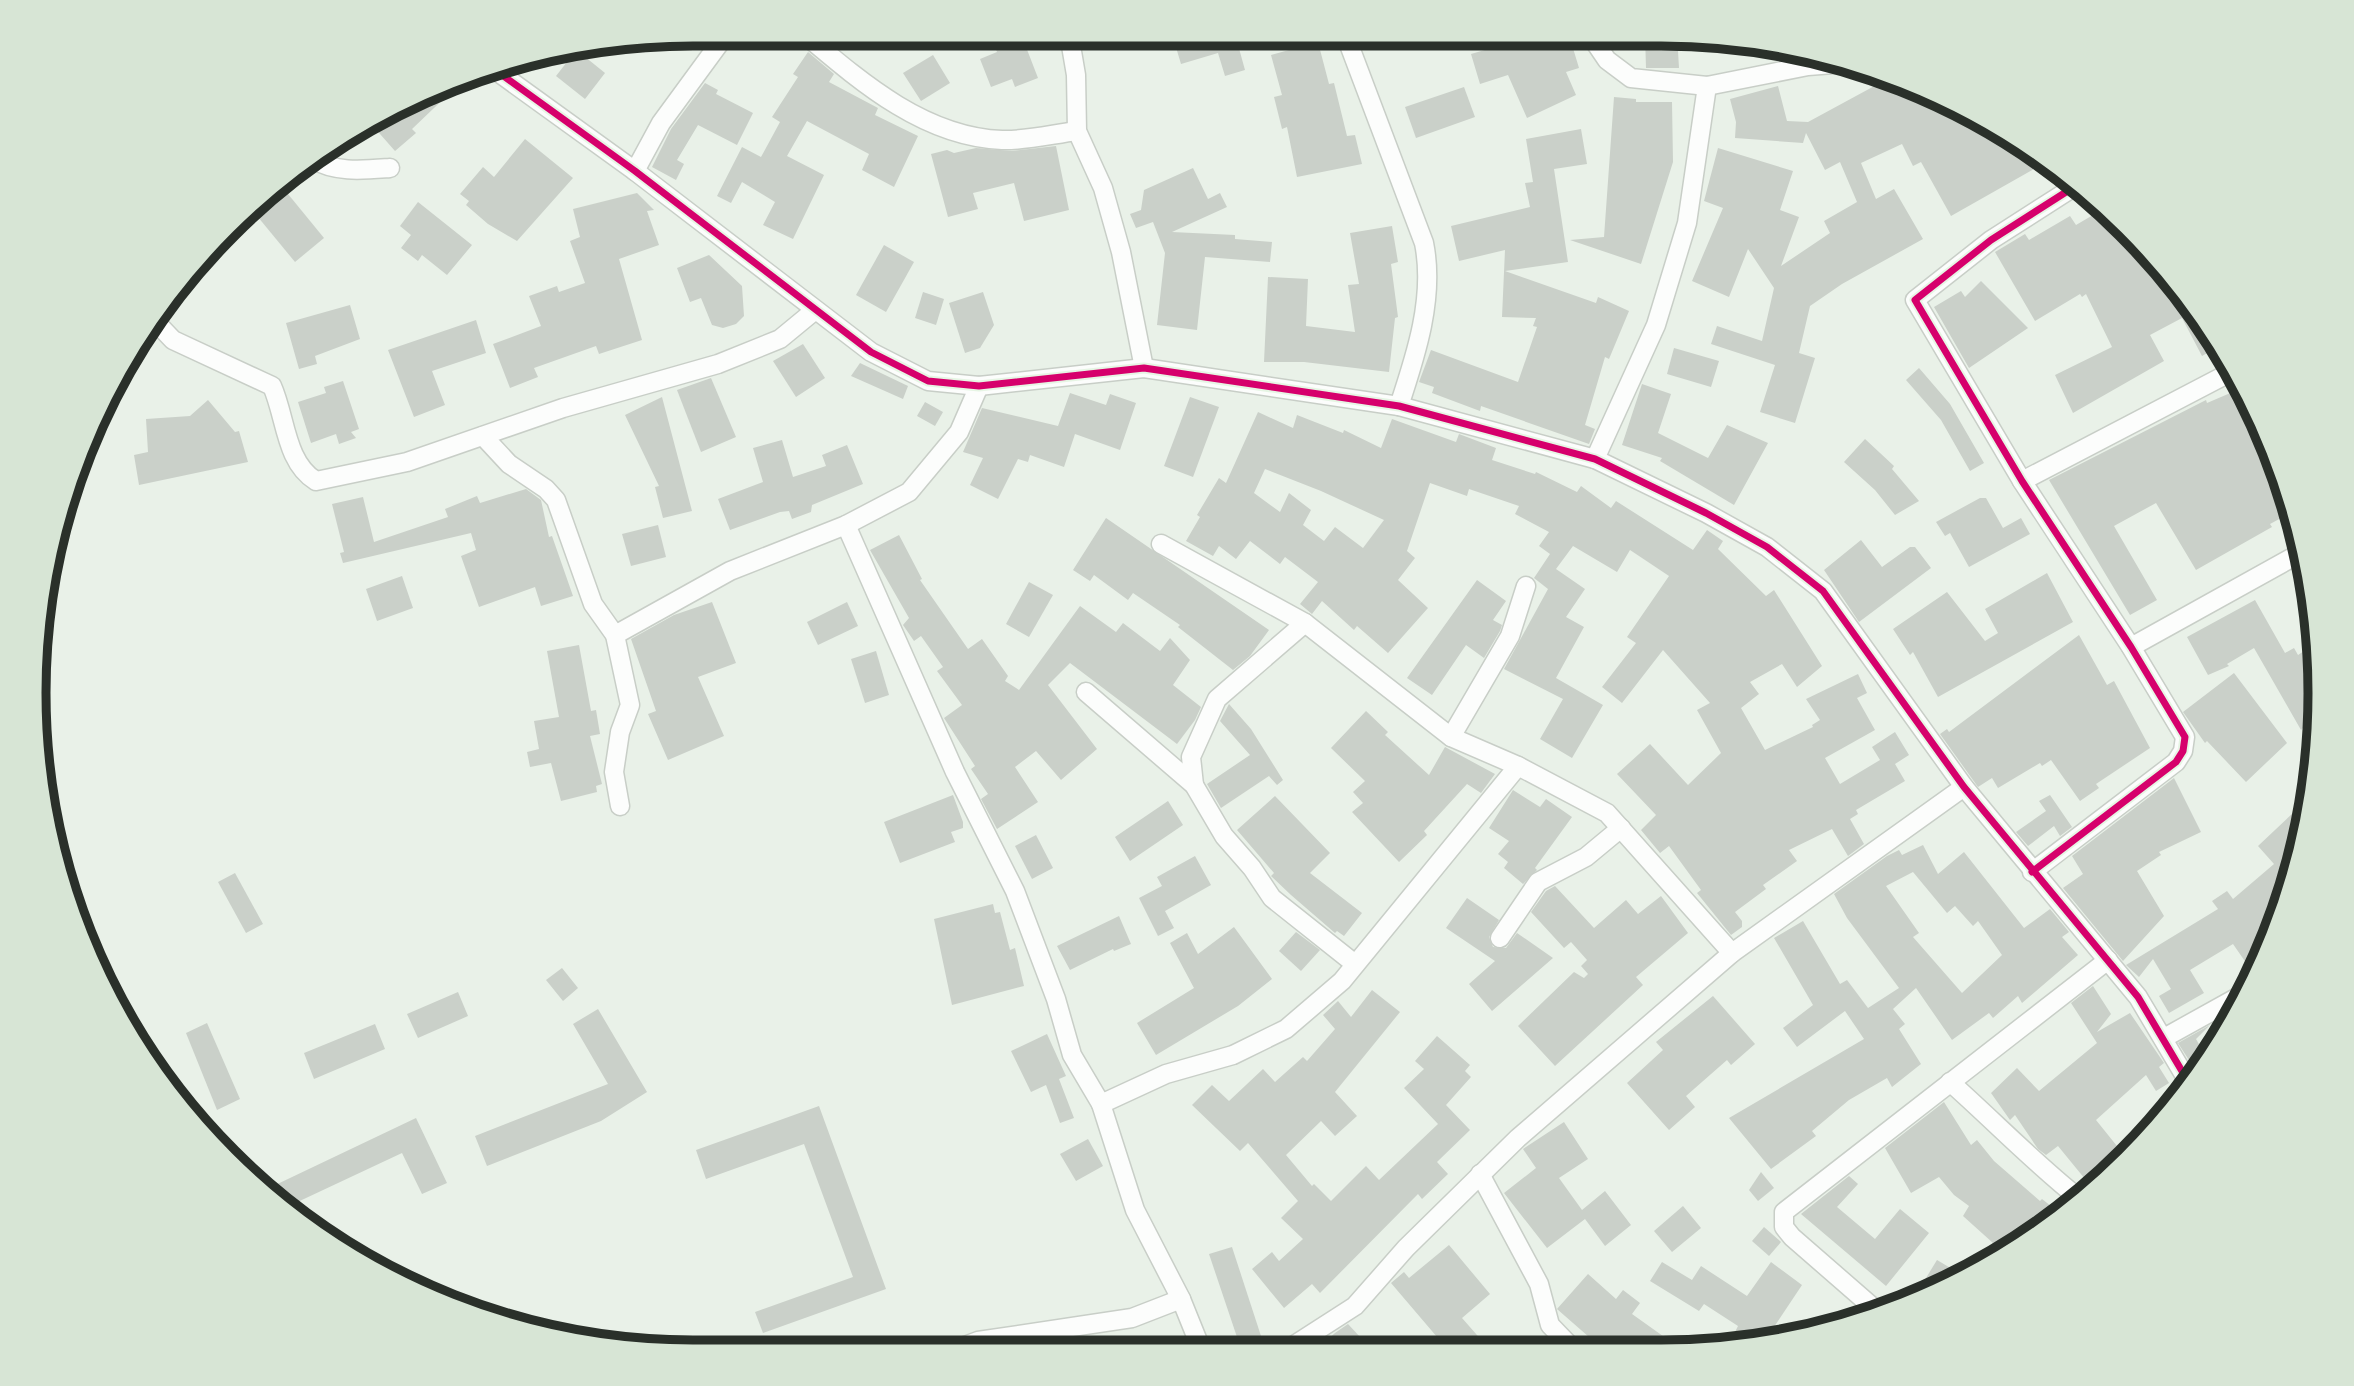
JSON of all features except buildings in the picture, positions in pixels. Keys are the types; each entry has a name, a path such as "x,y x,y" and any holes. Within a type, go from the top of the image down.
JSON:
{"street":[{"path":"635,171 661,123 717,46"},
{"path":"818,46 863,84 947,132 1003,140 1077,131"},
{"path":"1071,46 1076,75 1077,131 1103,188 1122,252 1144,368"},
{"path":"1350,46 1424,243 1429,267 1414,360 1399,406"},
{"path":"1598,46 1607,60 1631,78 1707,86 1817,65"},
{"path":"503,75 635,171 871,352 928,381 979,386 1144,368 1399,406 1595,459 1706,513 1767,547 1823,591 1964,787 2138,997 2184,1074"},
{"path":"1595,459 1656,325 1687,223 1707,86"},
{"path":"320,164 354,170 390,169"},
{"path":"2032,872 2176,762 2183,751 2185,737 2131,647 2022,481 1915,300 1992,240 2069,190"},
{"path":"160,326 173,340 272,386 297,463 316,481 407,462 563,408 754,351 780,338 814,310"},
{"path":"2022,481 2225,375"},
{"path":"615,635 730,571 846,525 909,492 960,432 979,386"},
{"path":"483,436 509,464 546,489 556,500 593,604 615,635 629,705 620,732 614,772 621,806"},
{"path":"846,525 955,772 1015,891 1056,999 1072,1055 1101,1104 1135,1210 1181,1298 1198,1340"},
{"path":"1161,544 1305,623 1451,737 1518,765 1607,813 1732,953"},
{"path":"2131,647 2294,557"},
{"path":"1451,737 1510,636 1526,586"},
{"path":"1194,785 1191,757 1217,699 1305,623"},
{"path":"1086,692 1194,785 1224,836 1252,868 1272,898 1355,964"},
{"path":"1101,1104 1166,1074 1233,1055 1286,1029 1342,981 1518,765"},
{"path":"1302,1340 1355,1306 1480,1174 1732,953 1964,787"},
{"path":"1500,938 1538,882 1586,857 1621,828"},
{"path":"1871,1305 1792,1237 1784,1227 1784,1212 2108,960"},
{"path":"2164,1038 2230,1001"},
{"path":"1950,1082 1989,1116 2036,1165 2072,1193"},
{"path":"1480,1174 1539,1284 1550,1325 1564,1340"},
{"path":"985,1340 1132,1318 1181,1298"}],"cycle path":[{"path":"502,75 635,171 871,352 928,381 979,386 1144,368 1399,406 1595,459 1706,513 1767,547 1823,591 1964,787 2138,997 2184,1074"},
{"path":"2032,872 2176,762 2183,751 2185,737 2131,647 2022,481 1915,300 1991,240 2069,190"}]}
